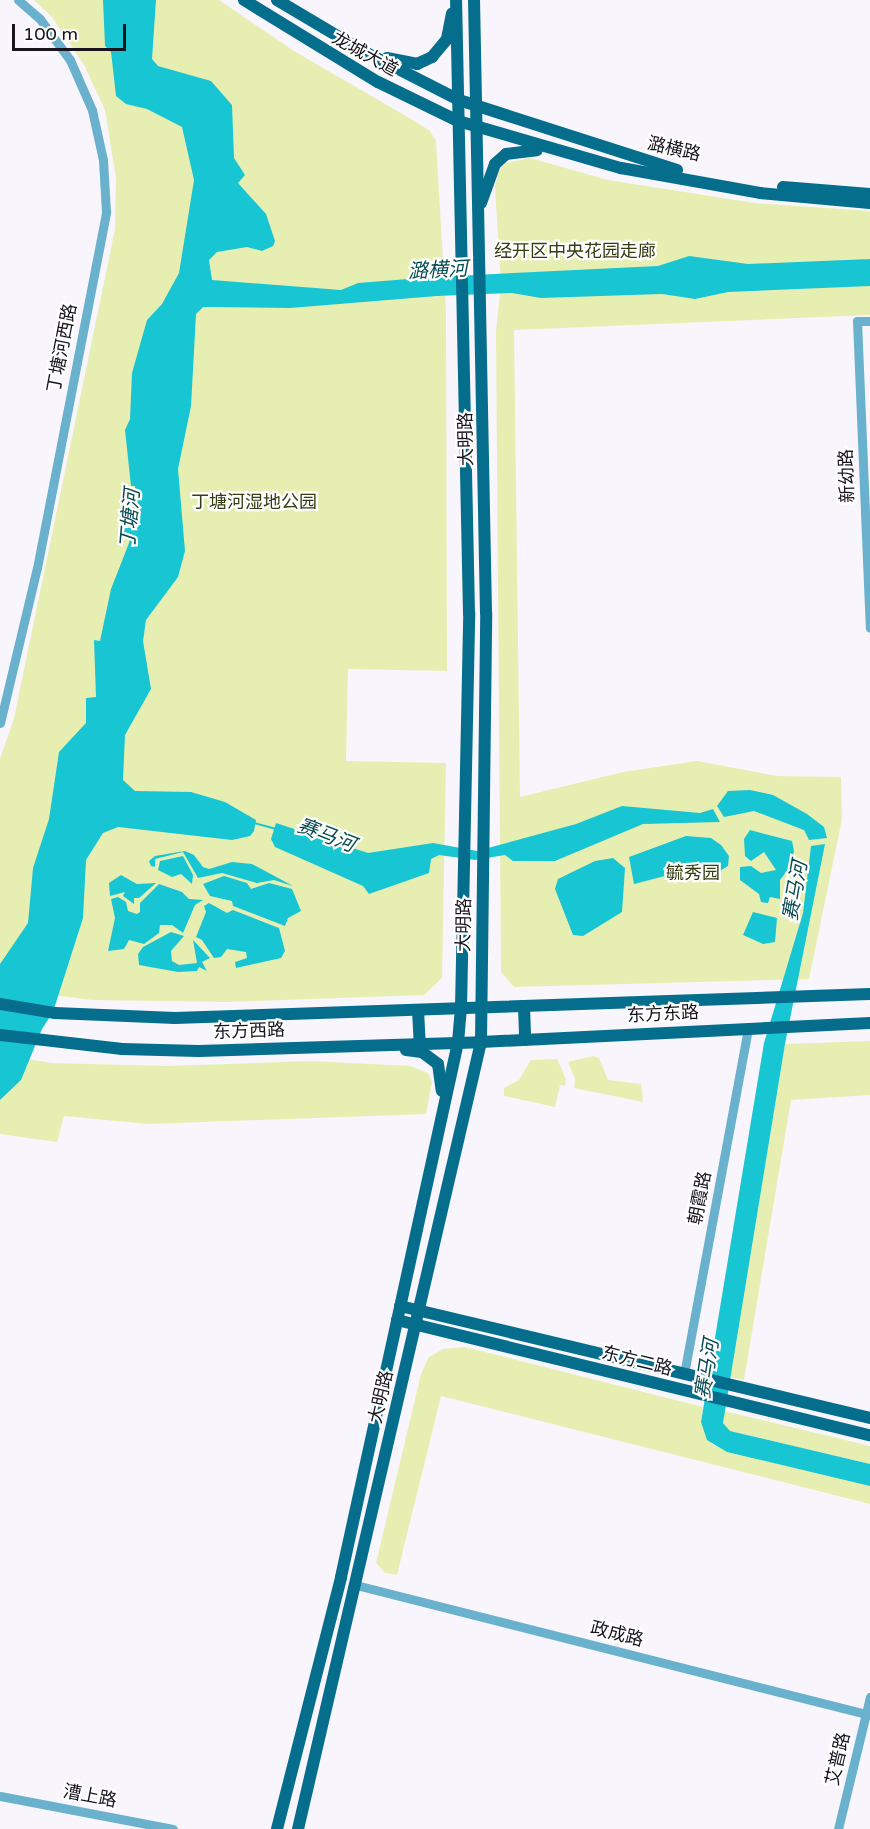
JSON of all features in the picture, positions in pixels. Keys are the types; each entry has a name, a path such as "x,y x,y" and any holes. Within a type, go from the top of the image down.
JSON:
{"main road":[{"name":"龙城大道","path":"244,0 378,82 458,121 476,126"},
{"name":"龙城大道","path":"278,0 363,51 459,100 477,106"},
{"name":"大明路","path":"277,1829 340,1577 458,1042 462,1008 469,613 465,298 455,0"},
{"path":"363,51 417,64 432,57 447,39 455,0"},
{"name":"大明路","path":"298,1829 481,1042 486,613 482,273 478,213 474,0"},
{"name":"潞横路","path":"477,106 666,168 762,185 870,194"},
{"name":"潞横路","path":"476,126 555,152 621,168 760,193 870,203"},
{"path":"478,213 492,171 506,154 526,149 555,152"},
{"name":"东方东路","path":"462,1008 870,994"},
{"name":"东方西路","path":"0,1004 55,1013 175,1018 462,1008"},
{"path":"524,1006 525,1040"},
{"path":"418,1010 420,1044"},
{"name":"东方东路","path":"458,1042 870,1023"},
{"name":"东方西路","path":"0,1035 41,1042 199,1051 458,1042"},
{"path":"369,1046 422,1052 438,1064 442,1077 442,1113"},
{"path":"426,1282 429,1305 445,1316"},
{"name":"东方二路","path":"400,1306 870,1418"},
{"name":"东方二路","path":"397,1320 870,1435"},
{"path":"410,1353 422,1335 448,1333"},
{"path":"308,1829 309,1782"}],"street":[{"name":"丁塘河西路","path":"0,723 37,567 106,212 103,160 92,110 70,60 40,19 18,0"},
{"name":"新幼路","path":"870,321 856,321 870,628"},
{"name":"朝霞路","path":"684,1374 754,1027"},
{"name":"政成路","path":"356,1585 868,1715"},
{"name":"艾普路","path":"838,1829 868,1715 870,1697"},
{"name":"漕上路","path":"0,1796 173,1829"}],"green space":[{"name":"丁塘河湿地公园","path":"34,0 219,0 294,51 418,123 430,131 436,141 446,311 447,671 348,669 346,761 446,763 442,978 424,995 226,1002 93,1000 0,989 0,759 14,718 115,229 116,178 105,110 84,65 52,17"},
{"path":"530,158 608,180 755,203 870,211 870,315 514,330 520,797 623,772 697,761 777,776 841,777 842,819 809,979 514,987 501,972 496,331 501,284 495,188 498,173 505,163"},
{"path":"870,1041 870,1095 791,1100 744,1380 729,1377 785,1044"},
{"path":"0,1055 52,1063 167,1066 310,1061 410,1066 428,1073 432,1082 426,1114 148,1124 64,1116 57,1142 0,1134"},
{"path":"593,1056 599,1058 608,1080 641,1084 643,1102 574,1088 575,1079 568,1062"},
{"path":"557,1059 566,1079 565,1086 560,1085 555,1107 504,1096 504,1088 519,1080 531,1060"},
{"path":"465,1347 703,1407 701,1421 713,1445 870,1486 870,1504 441,1396 397,1575 385,1573 376,1563 421,1374 429,1357 443,1349"},
{"path":"724,1411 870,1446 870,1464 730,1431 723,1423"}],"water":[{"path":"103,0 156,0 152,59 158,66 211,81 232,105 234,158 245,175 238,183 266,214 275,241 273,246 262,251 247,247 217,252 209,260 212,280 341,290 358,283 433,277 658,266 689,256 748,264 870,259 870,286 728,292 695,299 662,294 541,298 512,293 437,296 290,308 203,307 196,314 191,406 178,469 185,551 178,577 146,620 143,641 151,689 125,735 123,780 135,791 191,792 225,802 256,820 254,831 250,836 232,840 118,827 103,833 86,860 83,918 53,1012 42,1029 21,1080 0,1100 0,964 28,923 33,868 49,819 59,752 86,723 86,698 96,697 94,640 100,641 111,589 129,543 130,536 123,534 125,528 132,528 135,486 131,486 125,430 130,419 132,373 147,320 162,304 179,273 194,180 182,127 147,109 126,104 116,96 111,52 105,46"},
{"path":"750,790 773,795 807,814 824,827 827,838 809,840 804,830 754,811 724,817 717,806 728,791"},
{"path":"622,806 700,813 713,809 720,822 643,824 555,861 513,861 505,855 475,860 439,855 431,859 429,873 369,894 363,886 275,847 271,839 276,823 368,853 433,843 477,851 576,824"},
{"path":"750,830 792,841 794,851 790,867 780,880 780,899 770,897 768,903 761,902 759,894 740,880 740,867 751,866 761,873 776,870 764,852 751,861 745,856 744,839"},
{"path":"686,836 711,838 721,845 729,856 728,866 715,874 688,870 634,884 629,857"},
{"path":"825,844 785,1044 723,1423 730,1431 870,1464 870,1486 727,1452 707,1440 701,1422 764,1043 803,913 811,846"},
{"path":"185,851 194,855 203,867 209,869 232,862 252,864 293,886 274,880 257,883 222,873 198,878 183,852 155,859 155,867 151,866 149,861 155,856"},
{"path":"183,856 193,875 192,884 181,874 172,877 158,870 160,861"},
{"path":"613,858 625,868 622,912 583,936 573,935 555,889 558,879 595,861"},
{"path":"121,875 137,884 156,883 139,898 134,898 134,904 123,896 125,892 110,896 109,883"},
{"path":"224,876 247,883 251,889 269,883 292,889 301,911 288,918 285,926 233,906 232,901 210,896 203,884"},
{"path":"159,884 182,892 189,899 203,900 195,905 183,933 172,925 160,925 159,933 144,944 129,940 124,949 108,951 115,918 111,899 118,897 126,902 128,911 137,914 140,912 140,903"},
{"path":"209,903 227,913 233,910 279,928 285,951 281,958 236,968 235,962 247,958 246,952 227,949 221,957 214,958 202,940 196,937 206,912 204,906"},
{"path":"753,912 777,918 775,942 763,944 743,935"},
{"path":"171,932 184,936 171,951 172,961 179,965 197,963 193,940 210,958 202,962 207,971 199,967 197,971 178,972 139,965 138,954 143,947"}],"waterway":[{"name":"赛马河","path":"254,823 277,829"}],"park label":[{"name":"经开区中央花园走廊","path":"575,251"},
{"name":"毓秀园","path":"693,873"}],"water label":[{"name":"潞横河","path":"438,271"},
{"name":"丁塘河","path":"131,519"}]}
